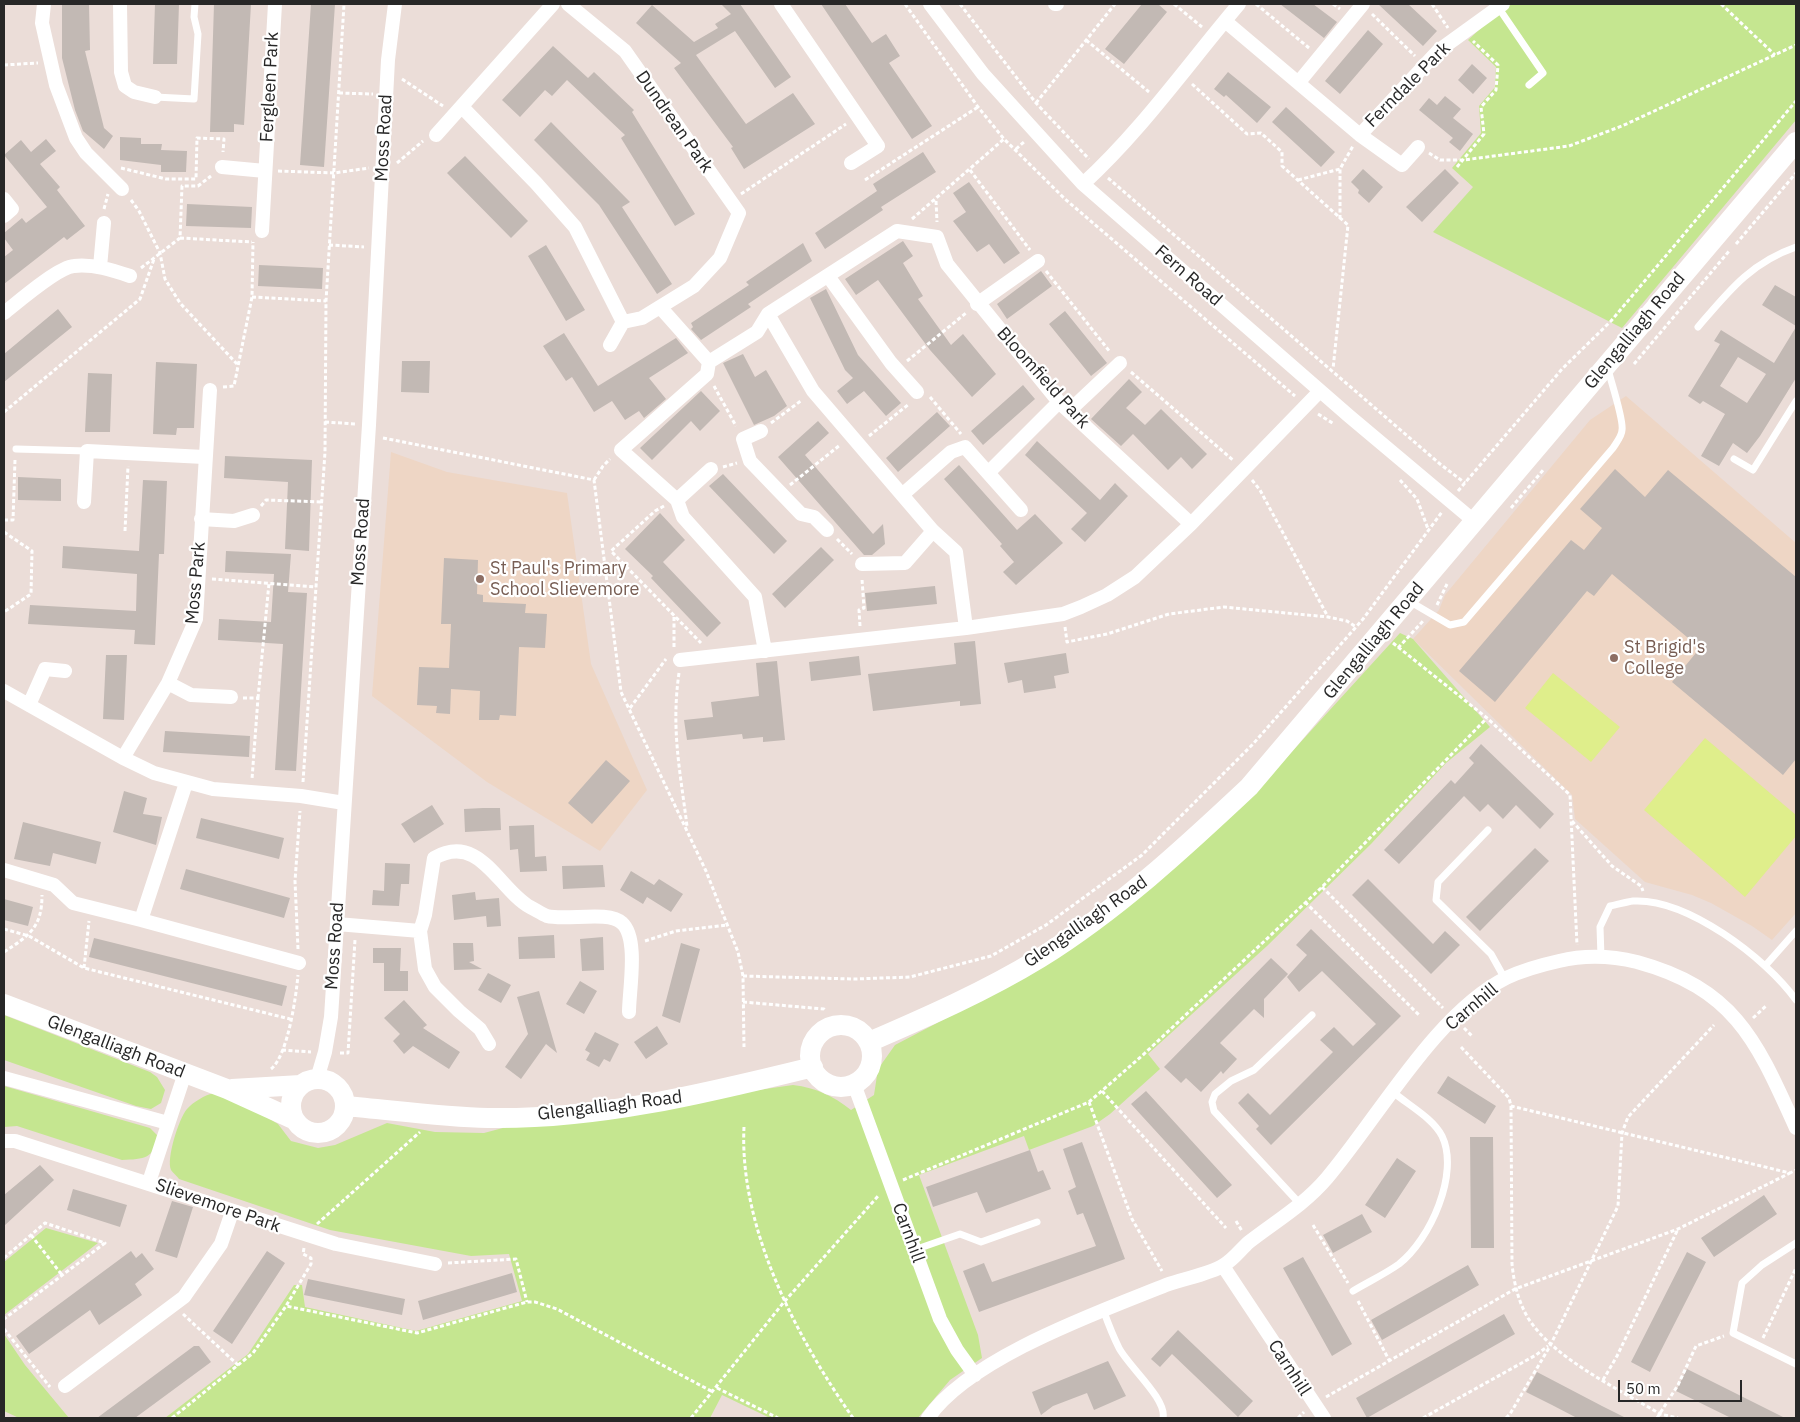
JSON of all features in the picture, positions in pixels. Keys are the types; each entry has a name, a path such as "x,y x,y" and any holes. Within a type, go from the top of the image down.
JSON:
{"main road":[{"name":"Glengalliagh Road","path":"869,1042 964,999 1039,958 1095,920 1161,869 1249,788 1796,142"},
{"name":"Glengalliagh Road","path":"4,1004 227,1089 294,1120"},
{"path":"850,1026 864,1035 869,1042 872,1062 868,1072 854,1084 833,1086 817,1076 813,1067 810,1058 814,1043 823,1031 832,1027 850,1026"},
{"name":"Glengalliagh Road","path":"345,1106 488,1118 571,1115 675,1099 813,1067"},
{"name":"Glengalliagh Road","path":"227,1089 259,1088 309,1082"},
{"path":"309,1082 333,1084 343,1097 345,1106 339,1122 325,1132 308,1131 294,1120 291,1103 293,1094 309,1082"}],"street":[{"path":"44,4 42,22 56,85 76,138 86,153 118,185"},
{"path":"120,4 121,72 125,86 134,92 155,97"},
{"name":"Fergleen Park","path":"262,231 275,4"},
{"name":"Moss Road","path":"309,1082 326,1052 337,924 368,430 386,95 394,4"},
{"path":"436,136 553,4"},
{"name":"Dundrean Park","path":"568,4 625,51 738,213 720,258 694,286 660,307"},
{"path":"781,4 878,146 851,163"},
{"name":"Fern Road","path":"930,4 983,74 1083,184 1320,391 1474,521"},
{"path":"1083,184 1099,170 1183,76 1239,4"},
{"path":"1299,82 1363,4"},
{"name":"Ferndale Park","path":"1225,21 1360,135 1438,51 1500,5"},
{"path":"458,112 536,183 574,228 623,322"},
{"path":"1360,135 1402,165 1418,147"},
{"path":"222,167 265,171"},
{"path":"4,199 12,209 4,216"},
{"path":"100,267 104,223"},
{"path":"765,651 755,597 683,517 677,500 620,450 708,368 828,276 897,231 937,237"},
{"name":"Bloomfield Park","path":"937,237 946,264 977,304 1064,407 1191,524"},
{"path":"977,304 1038,261"},
{"path":"4,313 47,280 72,266 100,267 130,276"},
{"path":"828,276 897,370 917,392"},
{"path":"610,345 623,322 642,318 660,307 708,368"},
{"path":"771,318 813,391 933,532 956,552 966,628"},
{"path":"988,473 1064,407 1120,363"},
{"name":"Moss Park","path":"123,758 168,683 196,619 200,578 204,457 210,390"},
{"path":"674,659 716,657 861,641 1063,614 1107,595 1135,577 1191,524 1320,391"},
{"path":"761,431 743,439 750,460 801,514 814,517 827,530"},
{"path":"902,495 951,452 965,447 1021,510"},
{"path":"84,502 87,451 204,457"},
{"path":"677,500 711,469"},
{"path":"201,519 234,521 253,515"},
{"path":"862,564 905,563 933,532"},
{"path":"29,705 45,669 65,671"},
{"path":"168,683 191,695 231,697"},
{"path":"4,691 123,758 154,773 212,789 300,796 344,803"},
{"path":"142,920 186,783"},
{"path":"490,1044 480,1028 458,1011 435,987 425,969 420,931 425,914 434,858 445,852 461,852 480,859 495,872 514,894 547,916 610,918 622,922 628,932 632,945 629,1012"},
{"path":"4,870 54,885 73,903 299,962"},
{"path":"337,924 420,931"},
{"name":"Carnhill","path":"928,1418 934,1410 975,1374 1011,1352 1170,1284 1223,1266 1249,1243 1301,1206 1327,1178 1429,1045 1454,1019 1478,997 1505,979 1536,966 1578,958 1601,957 1627,960 1662,969 1696,985 1728,1009 1748,1034 1776,1083 1796,1128"},
{"path":"149,1182 185,1073"},
{"path":"4,1078 168,1123"},
{"name":"Carnhill","path":"854,1084 913,1250 940,1319 957,1350 975,1374"},
{"name":"Slievemore Park","path":"4,1142 15,1141 149,1182 232,1212 336,1244 435,1264"},
{"path":"65,1386 184,1297 221,1244 232,1212"},
{"name":"Carnhill","path":"1223,1266 1324,1418"}],"lane":[{"path":"155,97 194,99 198,34 194,17 194,4"},
{"path":"1500,5 1543,73 1529,85"},
{"path":"1698,327 1736,282 1765,262 1796,247"},
{"path":"1409,600 1450,624 1464,622 1613,448 1622,432 1621,416 1607,364"},
{"path":"1734,459 1753,470 1796,401"},
{"path":"16,449 87,451"},
{"path":"1488,830 1438,882 1436,900 1491,954 1505,979"},
{"path":"1601,957 1600,927 1610,906 1633,901 1664,906 1711,926 1744,947 1765,966 1796,1000"},
{"path":"1765,966 1796,931"},
{"path":"1301,1206 1214,1111 1212,1102 1215,1094 1231,1081 1254,1070 1312,1015"},
{"path":"1353,1292 1400,1263 1428,1232 1438,1208 1446,1174 1442,1136 1430,1122 1393,1092"},
{"path":"913,1250 960,1234 981,1242 1037,1222"},
{"path":"1796,1243 1762,1265 1742,1283 1733,1333 1796,1364"},
{"path":"1104,1312 1119,1348 1133,1370 1160,1401 1164,1412 1163,1418"}],"path":[{"path":"259,1088 261,1073 277,1064 297,991 299,962 295,881 300,796 306,771 316,587 323,502 326,301 344,4"},
{"path":"960,4 1036,103 1099,170 1440,464 1465,483"},
{"path":"1036,103 1115,4"},
{"path":"1174,4 1213,36"},
{"path":"1256,4 1319,56"},
{"path":"1363,4 1424,65"},
{"path":"1432,4 1460,35 1498,65 1496,90 1481,107 1484,134 1457,167"},
{"path":"1721,4 1775,55"},
{"path":"1086,40 1160,101"},
{"path":"1418,147 1440,160 1464,160 1569,146 1622,126 1796,45"},
{"path":"4,65 51,62"},
{"path":"1183,76 1247,134 1261,133 1282,152 1282,166 1348,225 1333,370"},
{"path":"388,78 401,79 445,107 458,112"},
{"path":"339,93 386,95"},
{"path":"743,976 854,979 910,977 991,956 1030,934 1142,855 1253,744 1356,627 1450,500 1562,369 1611,321 1796,101"},
{"path":"864,180 978,107"},
{"path":"730,202 857,116"},
{"path":"265,171 334,173 398,163 432,133 436,136"},
{"path":"1340,219 1340,169 1360,135"},
{"path":"180,238 182,186 198,186 222,167 224,138 197,138 196,179 166,179 118,168 118,185 139,211 160,253 165,279 180,303 237,364"},
{"path":"897,231 936,200 1004,139"},
{"path":"1297,180 1340,169"},
{"path":"970,170 1038,261 1120,363 1244,470 1260,490 1328,617"},
{"path":"104,223 104,202 118,185"},
{"path":"936,200 937,237"},
{"path":"210,390 234,386 252,297 253,242 262,231"},
{"path":"130,276 180,238 253,242"},
{"path":"329,245 378,248"},
{"path":"4,412 140,299 154,258"},
{"path":"252,297 326,301"},
{"path":"897,370 977,304"},
{"path":"708,368 743,439"},
{"path":"761,431 813,391"},
{"path":"780,493 855,440 906,408 917,392 928,395 961,433 965,447"},
{"path":"325,422 594,480"},
{"path":"4,520 13,520 16,449"},
{"path":"620,450 603,466 594,480 616,663 622,692 688,830 738,952 743,976 744,1047"},
{"path":"125,532 128,453"},
{"path":"711,469 750,460"},
{"path":"253,515 266,500 323,502"},
{"path":"604,553 611,551 655,510 677,500"},
{"path":"827,530 862,564 864,608 859,610 861,641"},
{"path":"4,532 32,551 33,559 31,594 4,612"},
{"path":"611,551 716,657"},
{"path":"200,578 316,587"},
{"path":"251,792 269,583"},
{"path":"1063,614 1067,642 1107,634 1148,619 1195,610 1224,607 1328,617 1347,621 1356,627"},
{"path":"1430,614 1398,648 1488,718 1570,795 1578,958"},
{"path":"674,616 676,748 688,830"},
{"path":"630,709 674,659"},
{"path":"231,697 258,698"},
{"path":"691,1418 714,1392 784,1302 882,1191 910,1176 1089,1102 1322,887 1488,718"},
{"path":"1571,820 1612,866 1641,886 1647,903"},
{"path":"4,952 29,936 42,914 42,881"},
{"path":"1322,887 1442,1007"},
{"path":"1305,902 1419,1015"},
{"path":"84,968 91,907"},
{"path":"632,945 676,931 727,925"},
{"path":"282,1050 348,1053 356,926"},
{"path":"4,929 29,936 84,968 290,1020"},
{"path":"743,1002 824,1009 826,1011"},
{"path":"1506,1418 1550,1344 1618,1206 1622,1133 1628,1117 1714,1025"},
{"path":"1461,1047 1509,1098 1511,1106 1512,1264 1515,1289 1528,1318 1550,1344 1603,1380 1660,1414 1678,1418"},
{"path":"1102,1091 1226,1228"},
{"path":"1089,1102 1132,1219 1170,1284"},
{"path":"1511,1106 1790,1173"},
{"path":"172,1418 253,1353 286,1306 311,1264 311,1258 303,1254 306,1235 321,1218 442,1114"},
{"path":"744,1127 742,1156 745,1180 763,1242 784,1302 812,1355 853,1418"},
{"path":"1314,1405 1515,1289 1678,1229 1796,1170"},
{"path":"4,1258 45,1223 105,1243 4,1319"},
{"path":"1603,1380 1617,1356 1678,1229"},
{"path":"31,1235 62,1275"},
{"path":"435,1264 516,1259 527,1302"},
{"path":"1759,1346 1796,1268"},
{"path":"286,1306 417,1333 527,1302 535,1302 557,1309 714,1392"},
{"path":"173,1305 239,1366"},
{"path":"4,1329 26,1359 56,1394 65,1386"},
{"path":"1657,1418 1678,1385 1696,1346 1733,1333"},
{"path":"1423,1418 1536,1355 1550,1344"},
{"path":"717,1388 778,1418"}],"shaded area":[{"name":"St Brigid's College","path":"1626,396 1796,543 1796,913 1772,940 1752,926 1711,903 1692,895 1645,882 1575,819 1572,795 1413,639 1439,610 1445,595 1590,420"},
{"name":"St Paul's Primary School Slievemore","path":"391,452 447,472 567,493 591,664 647,790 600,851 487,782 372,696"}],"green space":[{"path":"1507,4 1796,4 1796,120 1622,328 1433,232 1473,187 1452,168 1481,133 1479,106 1495,87 1496,67 1468,40"},
{"path":"1400,633 1413,639 1490,727 1446,763 1371,844 1267,946 1148,1054 1160,1069 1110,1114 1093,1126 1029,1150 1024,1136 919,1175 978,1335 982,1358 950,1380 918,1418 770,1418 722,1395 710,1418 165,1418 248,1354 294,1285 302,1285 305,1307 416,1331 522,1301 509,1254 471,1256 330,1230 179,1179 171,1170 170,1157 177,1129 187,1109 196,1101 214,1093 260,1113 278,1124 291,1141 318,1148 335,1145 387,1123 435,1132 484,1133 514,1125 793,1085 824,1093 851,1110 874,1095 878,1069 895,1045 1000,990 1246,802"},
{"path":"1553,673 1620,727 1591,762 1525,708"},
{"path":"1705,738 1796,815 1796,836 1745,897 1644,810"},
{"path":"4,1015 150,1072 157,1077 165,1090 161,1103 151,1109 136,1106 4,1060"},
{"path":"4,1086 150,1128 157,1135 154,1149 142,1158 122,1160 17,1126 4,1127"},
{"path":"46,1228 98,1243 4,1315 4,1262"},
{"path":"4,1334 25,1365 69,1418 19,1418 4,1411"}],"building":[{"path":"62,4 89,4 90,50 85,51 104,128 113,136 104,149 83,131 75,110 62,58"},
{"path":"155,4 179,4 177,64 153,64"},
{"path":"214,4 251,4 244,125 234,124 234,132 210,132"},
{"path":"311,4 335,4 324,167 300,165"},
{"path":"721,4 740,4 791,77 775,88 735,31 696,55 746,124 793,93 815,124 744,169 731,148 733,147 674,68 681,63 636,23 652,5 694,42 718,28 715,24 731,14"},
{"path":"821,4 845,4 872,43 886,34 900,56 889,63 932,126 912,139"},
{"path":"1142,4 1158,4 1167,12 1124,64 1105,49"},
{"path":"1280,4 1313,4 1337,22 1324,38"},
{"path":"1378,4 1408,4 1437,31 1423,46"},
{"path":"1368,30 1383,44 1340,94 1325,81"},
{"path":"553,46 588,78 594,72 634,110 632,112 695,214 675,226 621,138 625,135 567,80 552,96 545,90 520,117 502,100"},
{"path":"1472,64 1487,78 1473,94 1458,80"},
{"path":"1228,72 1271,107 1257,123 1226,95 1224,97 1214,89"},
{"path":"1445,96 1461,109 1453,118 1473,134 1460,151 1449,142 1453,138 1419,110 1429,98 1437,105"},
{"path":"1286,107 1335,152 1321,167 1272,122"},
{"path":"551,122 630,202 622,207 672,284 657,294 599,205 534,140"},
{"path":"120,137 141,138 141,144 162,144 161,150 187,151 186,172 161,172 161,165 120,160"},
{"path":"46,139 56,151 40,164 60,187 57,190 85,226 67,240 64,237 4,284 4,257 13,250 4,238 4,233 22,218 26,223 47,207 4,155 21,140 31,152"},
{"path":"923,152 936,172 881,207 883,210 825,249 815,233 877,191 873,184"},
{"path":"465,156 528,221 511,238 447,173"},
{"path":"1363,169 1383,187 1369,203 1358,193 1359,190 1351,182"},
{"path":"1445,169 1459,183 1422,222 1406,207"},
{"path":"969,182 1020,253 1004,264 989,244 977,252 953,221 966,212 953,193"},
{"path":"187,204 252,207 251,228 186,226"},
{"path":"903,241 913,256 903,263 923,296 918,299 951,345 963,334 996,374 972,397 930,350 878,280 856,295 845,279"},
{"path":"803,243 812,261 748,304 751,307 701,340 691,329 693,327 691,323 749,285 746,282"},
{"path":"546,245 585,310 566,321 528,256"},
{"path":"259,265 323,268 322,289 258,286"},
{"path":"1041,271 1052,286 1007,319 997,304"},
{"path":"1775,285 1796,297 1796,326 1762,305"},
{"path":"826,289 858,355 901,403 886,416 864,391 847,404 837,391 853,378 845,370 810,298"},
{"path":"58,309 72,327 4,382 4,354"},
{"path":"1065,311 1107,363 1091,376 1049,324"},
{"path":"1796,327 1796,378 1760,436 1747,453 1733,443 1719,466 1701,456 1725,414 1703,401 1700,404 1688,396 1720,344 1714,341 1721,330 1774,363","holes":["1738,357 1766,374 1747,403 1720,386"]},
{"path":"564,333 598,386 676,338 688,353 649,378 666,399 644,418 639,411 625,420 612,401 594,412 572,377 566,381 543,346"},
{"path":"743,354 755,377 766,370 787,406 774,416 754,425 723,363"},
{"path":"402,361 430,361 429,393 401,392"},
{"path":"156,362 197,364 194,428 177,428 176,435 153,434"},
{"path":"88,373 112,374 110,432 85,432"},
{"path":"1129,379 1142,392 1126,408 1145,425 1161,409 1207,454 1192,469 1181,457 1168,470 1133,434 1121,446 1091,419"},
{"path":"1023,385 1035,399 983,445 971,431"},
{"path":"701,391 720,411 700,431 691,421 652,460 640,448"},
{"path":"937,412 950,426 898,472 886,458"},
{"path":"818,421 829,433 805,455 873,534 883,524 885,544 872,555 864,555 778,457"},
{"path":"1037,441 1100,500 1115,483 1128,496 1085,542 1071,529 1087,513 1025,455"},
{"path":"225,456 312,460 309,551 285,549 288,482 224,478"},
{"path":"959,465 1017,530 1035,514 1063,543 1016,585 1003,572 1014,562 1000,546 1002,544 944,479"},
{"path":"1615,469 1645,497 1668,470 1796,577 1796,759 1783,775 1672,682 1700,648 1612,574 1594,596 1587,591 1495,702 1459,671 1571,540 1584,550 1602,528 1580,509"},
{"path":"723,474 787,541 774,554 709,486"},
{"path":"18,477 61,479 61,501 18,500"},
{"path":"143,480 167,481 164,554 159,554 155,645 134,644 135,630 28,624 30,605 136,611 137,574 62,568 63,546 139,551"},
{"path":"660,513 685,540 663,562 721,623 707,637 651,578 653,576 625,549"},
{"path":"821,547 834,560 785,608 772,594"},
{"path":"226,551 291,554 288,592 307,593 296,771 275,770 283,644 218,640 219,619 271,622 274,574 225,572"},
{"path":"444,558 478,560 477,594 483,595 483,602 526,604 525,613 547,614 545,648 519,647 516,716 500,715 499,720 479,720 480,691 451,689 450,714 436,713 437,706 417,705 419,667 449,668 451,624 441,624"},
{"path":"935,586 937,604 867,611 865,593"},
{"path":"975,641 981,704 960,706 960,701 873,711 868,674 956,664 954,643"},
{"path":"1066,653 1069,673 1054,676 1056,688 1024,693 1022,680 1008,683 1004,663"},
{"path":"106,655 127,655 124,720 103,719"},
{"path":"859,656 861,675 811,681 809,662"},
{"path":"777,661 785,740 763,742 763,737 743,739 742,734 687,740 684,720 713,717 711,702 759,696 756,663"},
{"path":"165,731 250,736 249,757 163,752"},
{"path":"1481,744 1554,814 1540,829 1516,805 1503,819 1488,804 1480,812 1464,796 1399,864 1384,850 1451,780 1455,784 1474,763 1469,758"},
{"path":"606,760 630,781 592,824 568,803"},
{"path":"124,791 147,798 143,814 162,817 156,845 113,832"},
{"path":"432,805 444,824 414,843 401,824"},
{"path":"500,808 501,830 465,832 464,809"},
{"path":"201,818 284,838 279,859 196,838"},
{"path":"23,822 101,842 96,864 53,853 50,866 14,859"},
{"path":"534,825 535,857 546,856 547,871 520,872 518,849 510,850 509,826"},
{"path":"1535,848 1549,861 1480,931 1466,917"},
{"path":"385,863 410,864 409,884 401,884 399,906 372,905 373,890 384,891"},
{"path":"603,865 605,887 563,889 562,866"},
{"path":"186,869 290,898 284,918 180,889"},
{"path":"631,871 654,885 659,879 683,894 671,912 647,897 643,904 620,890"},
{"path":"1368,879 1433,944 1445,931 1460,945 1431,974 1352,895"},
{"path":"475,892 476,900 499,898 501,926 487,927 486,916 454,920 452,895"},
{"path":"4,899 33,907 28,926 4,920"},
{"path":"1311,929 1401,1016 1271,1145 1256,1129 1259,1126 1238,1103 1248,1093 1270,1115 1333,1052 1320,1040 1334,1027 1353,1046 1376,1024 1322,971 1299,992 1287,977 1307,955 1296,945"},
{"path":"554,935 555,958 519,959 518,937"},
{"path":"603,937 604,970 582,971 580,939"},
{"path":"94,938 287,986 282,1006 89,957"},
{"path":"453,943 473,943 474,961 469,962 482,969 454,970"},
{"path":"681,943 700,949 680,1023 662,1016"},
{"path":"373,948 401,948 400,971 408,971 408,991 384,991 384,963 373,963"},
{"path":"1271,958 1288,974 1264,999 1264,1018 1254,1009 1220,1043 1237,1059 1223,1074 1221,1071 1201,1092 1186,1078 1181,1083 1164,1067"},
{"path":"488,973 511,985 501,1003 478,990"},
{"path":"580,981 597,991 584,1014 566,1004"},
{"path":"539,991 557,1053 546,1044 521,1079 505,1067 528,1034 517,997"},
{"path":"404,1000 427,1025 423,1028 460,1052 449,1069 413,1046 404,1054 393,1041 400,1034 384,1018"},
{"path":"657,1026 668,1044 646,1059 634,1042"},
{"path":"595,1032 619,1044 610,1062 604,1059 599,1067 586,1060 590,1053 585,1050"},
{"path":"1448,1076 1496,1106 1485,1124 1437,1093"},
{"path":"1146,1091 1232,1185 1217,1198 1131,1104"},
{"path":"1470,1137 1493,1137 1494,1248 1471,1248"},
{"path":"1082,1142 1125,1259 979,1312 963,1271 984,1263 992,1282 1096,1246 1083,1213 1077,1215 1068,1191 1076,1187 1063,1149"},
{"path":"1030,1150 1038,1172 1043,1170 1051,1189 986,1213 977,1192 933,1207 926,1187"},
{"path":"1397,1158 1416,1171 1385,1218 1365,1205"},
{"path":"40,1165 54,1180 4,1226 4,1195"},
{"path":"73,1189 127,1205 120,1227 67,1210"},
{"path":"1764,1195 1777,1214 1714,1257 1701,1238"},
{"path":"172,1201 193,1207 177,1258 155,1251"},
{"path":"1362,1214 1372,1232 1333,1253 1323,1235"},
{"path":"131,1251 136,1258 142,1253 154,1269 135,1284 142,1295 99,1325 90,1310 29,1354 16,1336"},
{"path":"267,1251 285,1263 232,1344 213,1331"},
{"path":"1687,1252 1706,1262 1650,1372 1631,1362"},
{"path":"1303,1257 1352,1344 1332,1356 1283,1268"},
{"path":"1468,1265 1479,1285 1382,1340 1371,1320"},
{"path":"512,1273 517,1292 423,1320 418,1301"},
{"path":"308,1279 405,1299 402,1315 304,1295"},
{"path":"1504,1314 1515,1334 1367,1418 1356,1398"},
{"path":"1178,1330 1253,1401 1238,1417 1172,1354 1160,1367 1151,1359"},
{"path":"194,1346 199,1346 211,1362 135,1418 97,1418"},
{"path":"1108,1361 1126,1396 1094,1410 1087,1393 1053,1406 1041,1415 1032,1392"},
{"path":"1687,1369 1785,1418 1731,1418 1676,1391"},
{"path":"1537,1372 1626,1418 1577,1418 1526,1392"}],"place":[{"name":"St Paul's Primary School Slievemore","path":"480,579"},
{"name":"St Brigid's College","path":"1614,658"}]}
